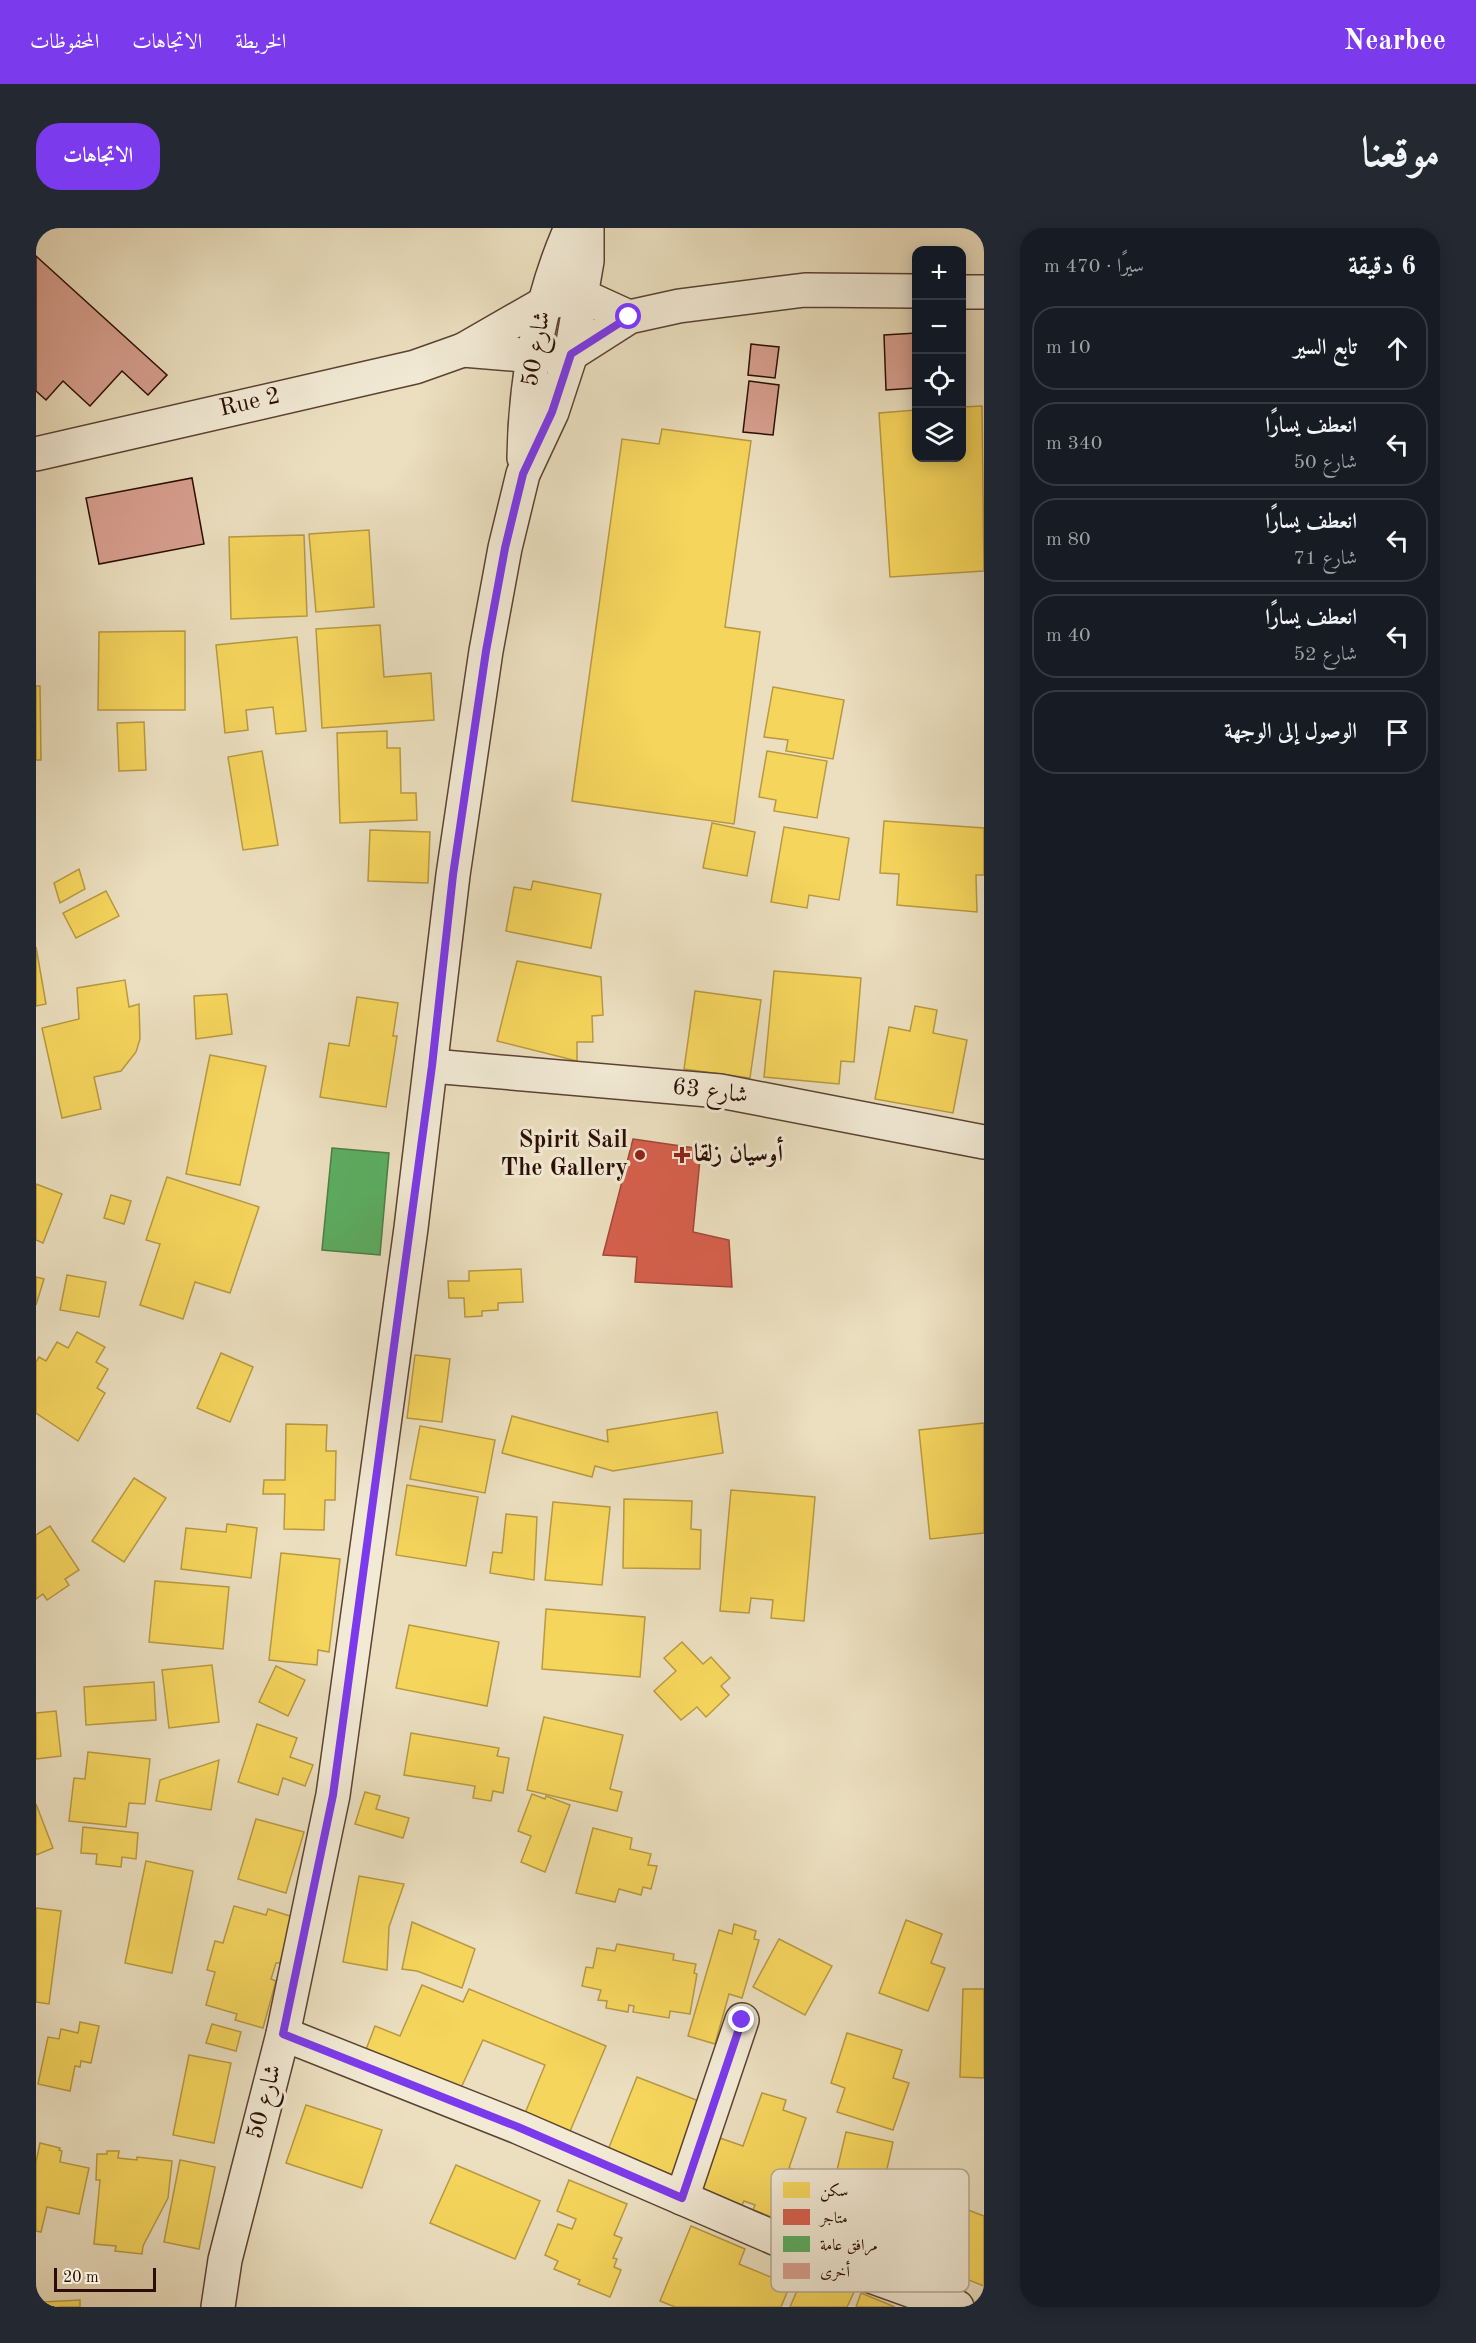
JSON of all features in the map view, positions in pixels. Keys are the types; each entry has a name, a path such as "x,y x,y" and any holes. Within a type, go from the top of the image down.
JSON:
{"street":[{"name":"شارع 50","path":"523,474 524,434 534,356 544,303 571,228"},
{"name":"شارع 50","path":"218,2307 225,2260 283,2034 333,1795 432,1066 453,875 486,651 505,548 523,474 552,412 571,354 583,296 587,261 587,228"},
{"path":"571,354 629,317 689,304 805,290 912,291"},
{"path":"966,291 984,292"},
{"name":"Rue 2","path":"36,454 415,366 463,350 544,303 583,296"},
{"path":"583,296 629,317"},
{"name":"Rue 2","path":"463,350 534,356 571,354"},
{"name":"شارع 63","path":"432,1066 720,1091 984,1142"},
{"path":"682,2198 742,2020"},
{"path":"283,2034 518,2127 771,2236"},
{"path":"915,2292 957,2307"}],"building: سكن":[{"path":"982,406 984,571 890,577 879,413 912,410 912,462 966,462 966,407"},
{"path":"662,429 751,441 725,627 760,632 734,824 572,801 622,439 659,444"},
{"path":"369,530 374,607 316,612 309,534"},
{"path":"304,535 307,616 231,619 229,537"},
{"path":"380,625 384,677 431,673 434,720 322,728 316,629"},
{"path":"185,631 185,710 98,710 99,632"},
{"path":"297,637 306,731 276,734 273,707 246,710 248,730 225,733 216,645"},
{"path":"36,686 40,686 41,760 36,760"},
{"path":"773,687 844,700 833,759 786,751 788,740 764,737"},
{"path":"144,722 146,770 119,771 117,723"},
{"path":"387,731 387,748 400,748 401,793 416,793 417,820 340,823 337,733"},
{"path":"262,751 278,845 243,850 228,757"},
{"path":"767,751 827,761 817,818 774,811 776,800 759,797"},
{"path":"884,821 984,828 984,875 976,875 977,912 897,905 899,874 880,873"},
{"path":"712,823 755,832 747,876 703,868"},
{"path":"784,827 849,838 839,900 809,895 807,908 771,902"},
{"path":"370,830 430,832 428,883 368,881"},
{"path":"79,869 85,889 60,903 54,883"},
{"path":"533,881 601,894 591,948 506,931 514,887 531,890"},
{"path":"106,891 119,916 76,938 63,913"},
{"path":"36,947 46,1004 36,1006"},
{"path":"517,961 601,977 603,1015 592,1016 593,1042 577,1042 577,1061 497,1041"},
{"path":"774,971 861,978 854,1062 841,1061 839,1084 764,1077"},
{"path":"125,980 129,1007 139,1004 140,1039 136,1052 121,1071 94,1077 101,1109 62,1118 42,1028 79,1019 77,988"},
{"path":"695,991 761,1000 750,1078 684,1069"},
{"path":"227,994 232,1034 196,1039 194,996"},
{"path":"357,997 398,1003 393,1036 397,1036 386,1107 320,1097 329,1043 349,1046"},
{"path":"915,1006 937,1010 933,1033 967,1040 953,1113 875,1099 889,1027 910,1031"},
{"path":"210,1055 266,1066 240,1185 186,1174"},
{"path":"167,1177 259,1207 230,1293 195,1282 183,1319 140,1305 160,1244 146,1240"},
{"path":"36,1184 62,1194 43,1243 36,1240"},
{"path":"111,1195 131,1201 124,1224 104,1218"},
{"path":"521,1269 523,1302 498,1303 498,1310 482,1311 482,1316 465,1317 464,1298 449,1298 448,1281 469,1281 469,1271"},
{"path":"67,1275 106,1282 99,1317 60,1310"},
{"path":"36,1277 44,1279 36,1305"},
{"path":"77,1332 105,1347 96,1362 108,1369 97,1388 105,1393 78,1441 36,1413 36,1362 39,1357 46,1361 57,1342 68,1348"},
{"path":"221,1353 253,1367 230,1422 197,1408"},
{"path":"415,1355 450,1359 442,1422 407,1418"},
{"path":"717,1412 723,1453 613,1471 595,1466 592,1477 502,1453 512,1416 608,1442 607,1430"},
{"path":"984,1423 984,1533 930,1539 919,1430"},
{"path":"286,1424 327,1425 326,1451 336,1451 335,1500 325,1500 324,1530 284,1529 285,1494 263,1494 264,1480 285,1480"},
{"path":"420,1426 495,1440 485,1493 410,1479"},
{"path":"134,1478 166,1498 124,1562 92,1541"},
{"path":"407,1485 478,1497 466,1566 396,1555"},
{"path":"731,1490 815,1497 804,1621 771,1618 773,1600 751,1598 749,1613 720,1611"},
{"path":"624,1499 692,1501 691,1529 701,1530 700,1569 623,1568"},
{"path":"553,1502 610,1507 602,1585 545,1580"},
{"path":"506,1514 537,1517 534,1580 490,1573 493,1552 502,1553"},
{"path":"227,1524 257,1528 251,1578 181,1569 186,1528 226,1532"},
{"path":"50,1526 79,1570 65,1579 69,1585 47,1600 43,1594 36,1599 36,1535"},
{"path":"281,1553 340,1559 329,1652 318,1650 317,1665 269,1660"},
{"path":"155,1581 229,1587 223,1649 149,1642"},
{"path":"546,1609 645,1617 640,1677 542,1669"},
{"path":"409,1625 499,1642 487,1706 396,1688"},
{"path":"682,1642 703,1664 711,1657 730,1678 721,1686 729,1695 706,1717 697,1707 681,1720 654,1691 676,1671 664,1658"},
{"path":"212,1665 219,1722 169,1728 162,1670"},
{"path":"276,1666 305,1680 288,1716 259,1702"},
{"path":"154,1682 156,1720 86,1725 84,1687"},
{"path":"56,1711 61,1756 36,1759 36,1713"},
{"path":"544,1717 623,1735 610,1789 622,1792 617,1811 527,1790"},
{"path":"257,1724 297,1738 290,1757 313,1765 305,1786 283,1778 278,1795 238,1782"},
{"path":"411,1733 499,1748 497,1756 509,1758 503,1793 493,1791 491,1801 473,1798 475,1786 404,1775"},
{"path":"88,1752 150,1759 145,1804 129,1803 126,1827 69,1821 74,1778 85,1779"},
{"path":"219,1760 211,1810 156,1801 160,1780"},
{"path":"365,1792 380,1796 376,1809 409,1818 403,1838 355,1824"},
{"path":"532,1794 545,1799 546,1796 570,1805 545,1872 521,1862 531,1836 518,1831"},
{"path":"36,1804 53,1848 36,1855"},
{"path":"256,1819 304,1832 286,1893 238,1879"},
{"path":"83,1827 138,1833 136,1859 122,1857 121,1867 96,1864 97,1854 81,1853"},
{"path":"593,1828 632,1838 630,1849 651,1854 648,1865 657,1866 651,1889 643,1887 641,1895 619,1889 615,1902 576,1893"},
{"path":"146,1861 193,1871 172,1973 125,1963"},
{"path":"359,1876 404,1884 389,1927 387,1970 343,1962"},
{"path":"234,1906 266,1915 268,1909 293,1917 280,1963 276,1963 271,1979 276,1981 263,2028 235,2020 237,2014 206,2005 215,1972 207,1970 215,1941 223,1943"},
{"path":"36,1908 61,1911 49,2004 36,2002"},
{"path":"906,1920 942,1934 931,1963 945,1968 928,2011 879,1993"},
{"path":"412,1922 475,1949 462,1988 417,1971 402,1969"},
{"path":"734,1924 756,1931 754,1939 759,1940 742,1998 729,1994 715,2044 688,2036 719,1930 732,1934"},
{"path":"779,1939 832,1966 805,2015 753,1987"},
{"path":"617,1944 674,1954 673,1960 696,1964 694,1973 697,1974 690,2014 670,2011 669,2018 633,2012 634,2006 629,2005 628,2012 606,2008 607,2001 598,2000 601,1990 582,1986 586,1967 593,1968 597,1948 615,1951"},
{"path":"422,1985 463,2002 469,1989 606,2046 568,2136 523,2118 545,2065 483,2040 460,2090 365,2052 375,2026 400,2036"},
{"path":"963,1989 984,1989 984,2078 960,2077"},
{"path":"80,2022 99,2026 91,2063 81,2061 80,2067 75,2066 70,2091 38,2084 48,2037 59,2039 61,2029 78,2033"},
{"path":"212,2024 241,2032 236,2051 206,2043"},
{"path":"847,2033 902,2050 893,2078 909,2083 893,2130 837,2112 845,2088 831,2083"},
{"path":"189,2055 231,2063 214,2143 173,2135"},
{"path":"637,2077 709,2105 680,2178 608,2150"},
{"path":"762,2093 786,2100 783,2110 806,2118 789,2168 793,2169 771,2169 771,2217 753,2210 755,2205 744,2201 742,2205 699,2190 717,2137 743,2146"},
{"path":"306,2105 382,2130 362,2188 286,2163"},
{"path":"846,2132 893,2142 887,2169 837,2169"},
{"path":"40,2143 60,2148 59,2150 62,2151 60,2162 89,2168 79,2214 47,2207 41,2232 36,2231 36,2162"},
{"path":"107,2151 119,2151 118,2158 137,2160 137,2157 172,2161 168,2198 143,2246 142,2254 115,2251 116,2246 94,2244 100,2180 96,2180 97,2154 107,2154"},
{"path":"180,2160 215,2167 199,2249 164,2242"},
{"path":"456,2165 540,2201 515,2259 430,2223"},
{"path":"569,2180 627,2204 614,2235 622,2238 613,2258 617,2259 614,2267 621,2270 610,2297 578,2284 580,2280 554,2269 558,2261 545,2255 558,2224 572,2229 576,2219 557,2211"},
{"path":"969,2210 984,2216 984,2286 969,2280"},
{"path":"691,2226 745,2249 739,2264 771,2277 771,2292 787,2292 781,2307 675,2307 660,2301"},
{"path":"796,2292 854,2292 847,2307 790,2307"},
{"path":"861,2293 895,2307 856,2307"},
{"path":"80,2300 80,2307 43,2307 43,2302"}],"building: متاجر":[{"path":"633,1139 701,1149 693,1232 729,1240 732,1287 635,1282 637,1257 603,1255"}],"building: مرافق عامة":[{"path":"332,1148 389,1153 380,1255 322,1250"}],"building: أخرى":[{"path":"36,256 167,375 148,395 122,371 90,406 63,381 46,400 36,391"},
{"path":"912,333 912,388 886,390 884,335"},
{"path":"751,344 779,347 775,378 748,375"},
{"path":"749,381 779,385 773,435 743,432"},
{"path":"192,478 204,544 99,564 86,498"}],"place":[{"name":"Spirit Sail The Gallery","path":"640,1155"},
{"name":"أوسيان زلقا","path":"682,1155"}],"route":[{"path":"629,317 571,354 552,412 523,474 505,548 486,651 453,875 411,1228 333,1795 283,2034 518,2127 682,2198 742,2020"}]}
